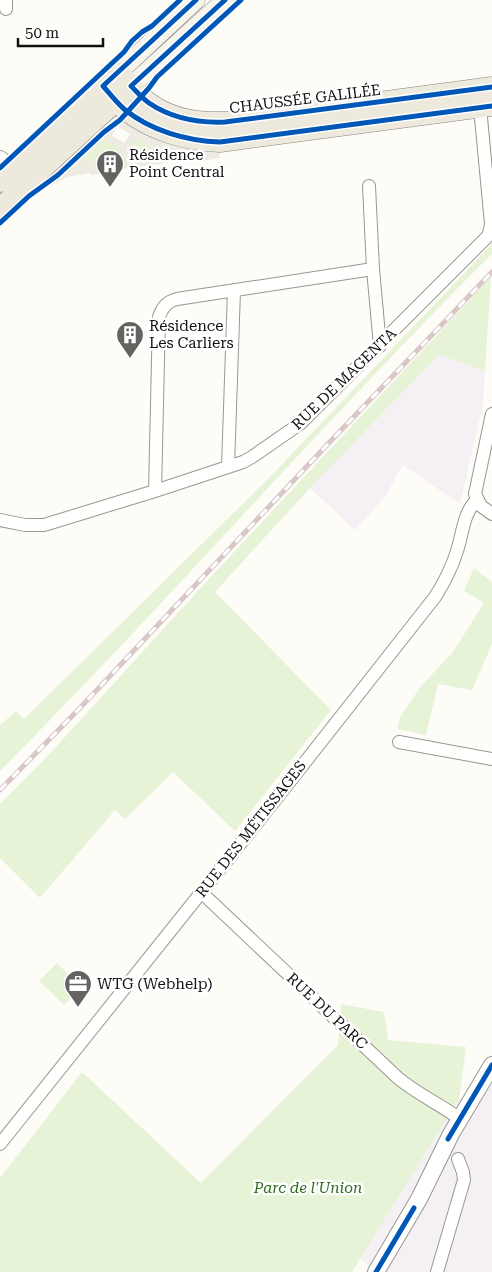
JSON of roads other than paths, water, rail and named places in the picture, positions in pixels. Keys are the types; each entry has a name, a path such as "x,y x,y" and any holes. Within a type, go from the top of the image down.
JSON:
{"main road":[{"path":"125,79 196,0"},
{"path":"0,208 10,174 125,79 225,0"},
{"name":"CHAUSSÉE GALILÉE","path":"125,79 147,102 164,111 187,119 206,122 244,120 492,89"},
{"name":"CHAUSSÉE GALILÉE","path":"109,93 132,115 164,131 195,140 220,142 486,106"}],"street":[{"path":"486,106 484,98 492,89"},
{"name":"RUE DE MAGENTA","path":"0,520 26,525 44,525 155,491 252,457 296,427 380,346 489,234 491,224 486,106"},
{"path":"369,186 373,269 380,346"},
{"path":"155,491 159,317 164,307 172,300 373,269"},
{"path":"228,467 234,290"},
{"path":"492,414 475,494 477,500 492,514"},
{"name":"RUE DES MÉTISSAGES","path":"0,1144 434,597 443,583 454,558 466,515 477,500"},
{"path":"399,742 492,759"},
{"name":"RUE DU PARC","path":"201,892 398,1078 460,1119"},
{"path":"376,1272 414,1208 437,1160 492,1065"},
{"path":"437,1272 464,1180 458,1159"}],"railway":[{"path":"0,790 492,272"}],"place":[{"name":"Résidence Point Central","path":"110,188"},
{"name":"Résidence Les Carliers","path":"130,359"},
{"name":"WTG (Webhelp)","path":"78,1008"}],"park label":[{"name":"Parc de l'Union","path":"308,1188"}]}
